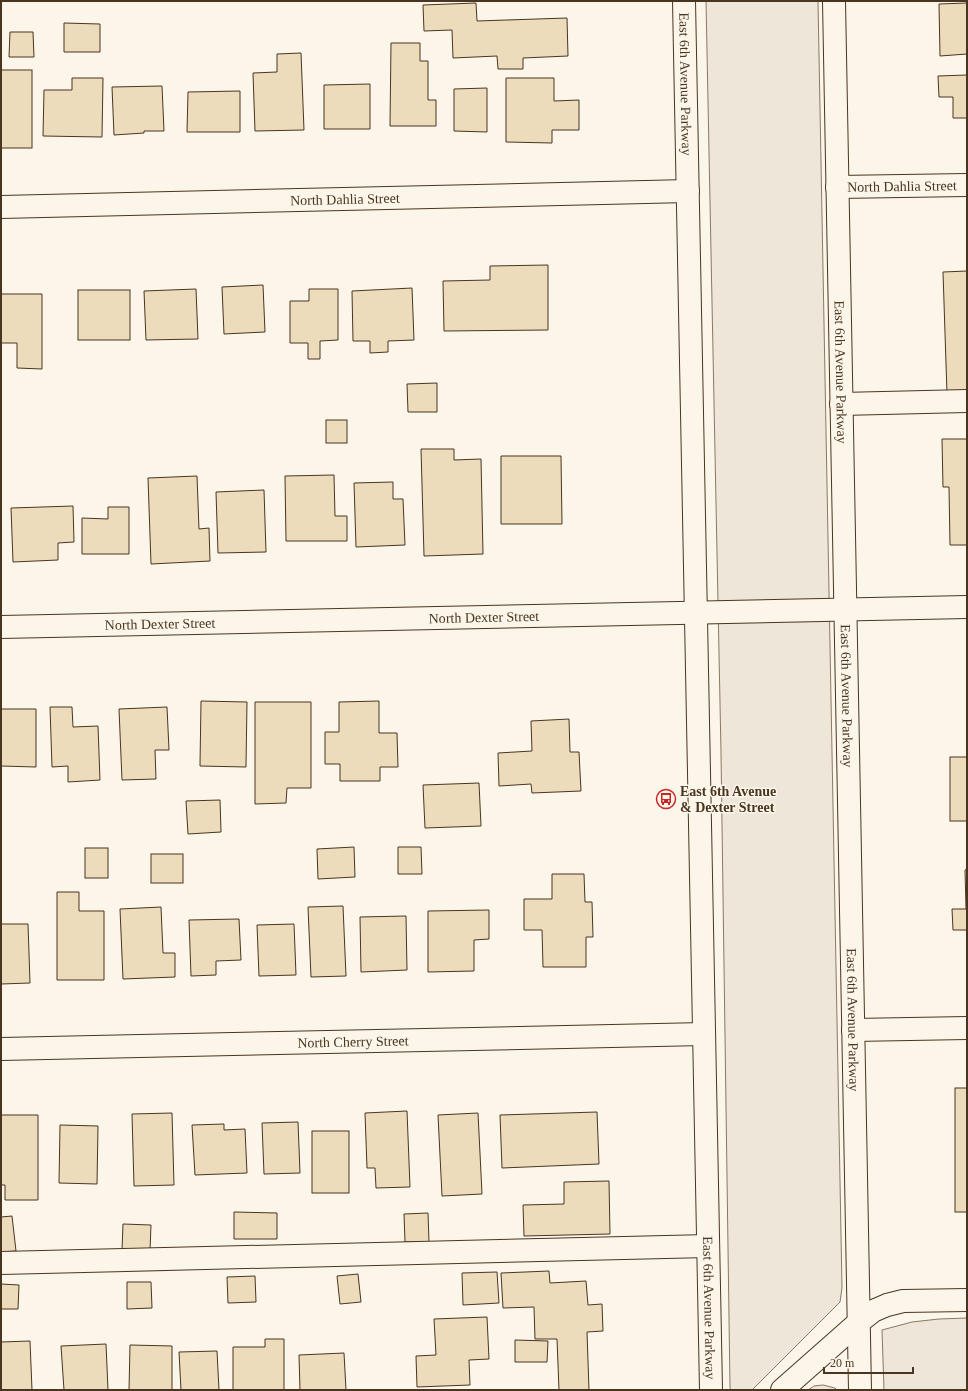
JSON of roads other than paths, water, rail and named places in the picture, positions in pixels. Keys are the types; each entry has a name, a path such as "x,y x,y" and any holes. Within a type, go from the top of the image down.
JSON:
{"street":[{"name":"East 6th Avenue Parkway","path":"684,1 711,1390"},
{"name":"East 6th Avenue Parkway","path":"834,1 860,1390"},
{"name":"North Dahlia Street","path":"837,187 967,185"},
{"name":"North Dahlia Street","path":"1,207 688,191"},
{"path":"841,404 967,401"},
{"name":"North Dexter Street","path":"1,627 967,607"},
{"path":"854,1030 967,1028"},
{"name":"North Cherry Street","path":"1,1049 704,1034"},
{"path":"1,1264 708,1246"},
{"path":"782,1390 873,1311 887,1305 903,1301 967,1300"}],"place":[{"name":"East 6th Avenue & Dexter Street","path":"666,799"}]}
